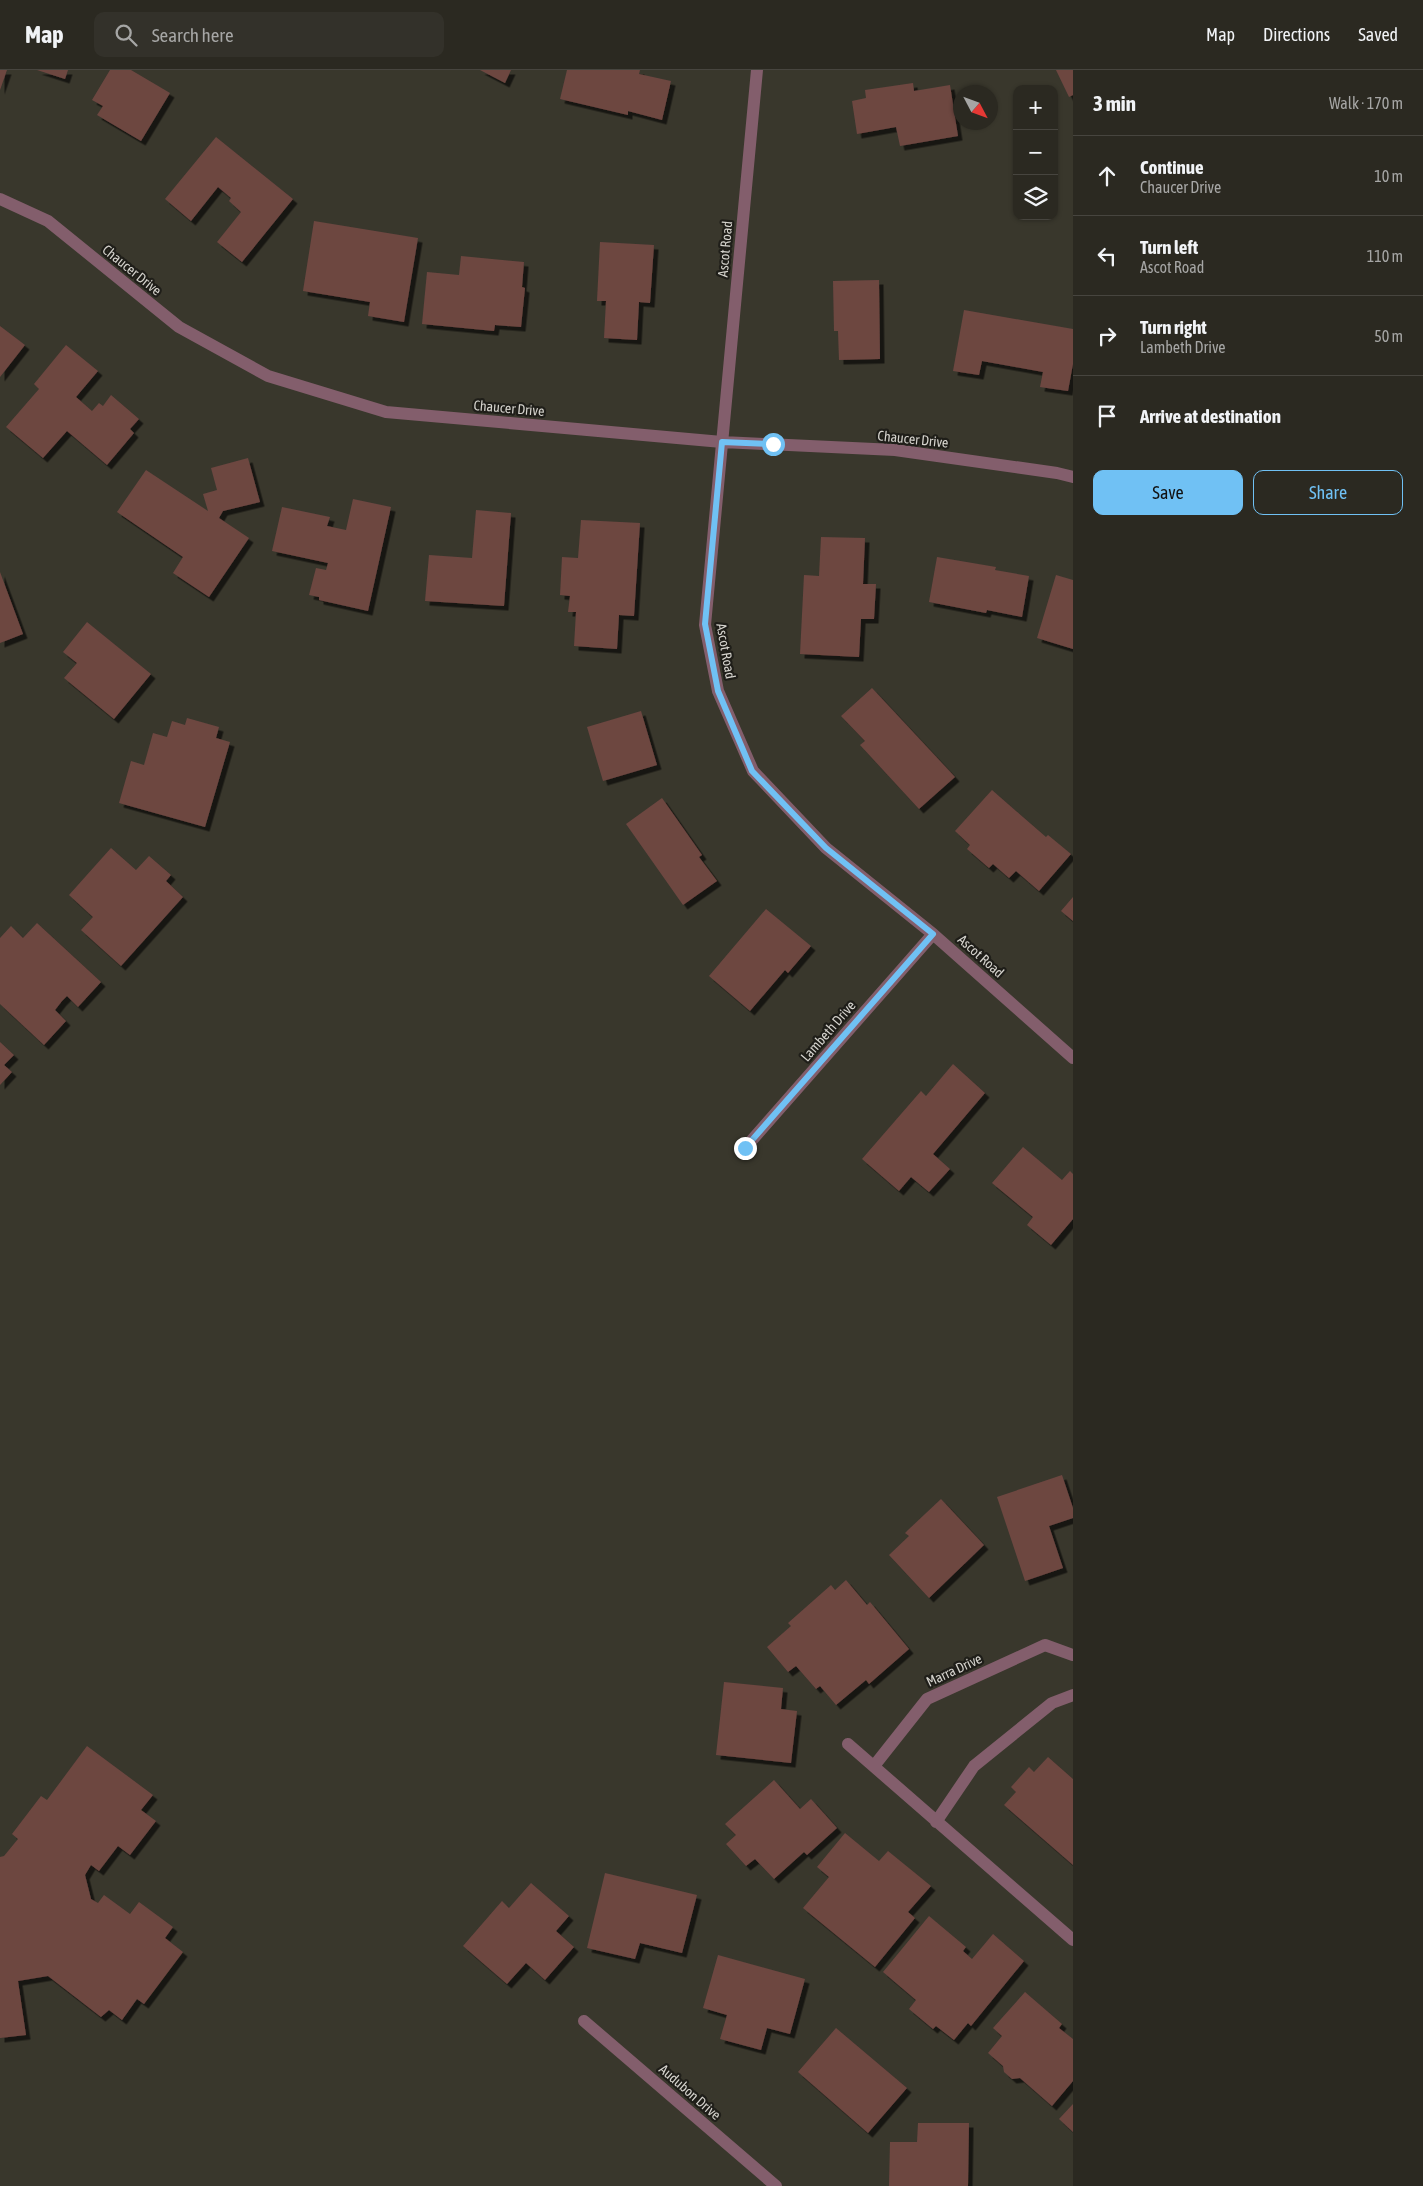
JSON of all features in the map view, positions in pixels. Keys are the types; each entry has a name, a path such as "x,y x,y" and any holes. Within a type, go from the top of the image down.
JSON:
{"street":[{"name":"Ascot Road","path":"757,70 705,624 718,691 752,771 826,848 933,934 1073,1058"},
{"name":"Chaucer Drive","path":"0,199 48,221 179,327 268,376 386,412 722,442 894,450 1057,473 1073,477"},
{"name":"Lambeth Drive","path":"745,1148 933,934"},
{"name":"Marra Drive","path":"874,1766 927,1699 1045,1645 1073,1655"},
{"path":"936,1822 974,1766 1052,1703 1073,1695"},
{"path":"848,1744 1073,1940"},
{"name":"Audubon Drive","path":"584,2021 776,2186"}],"building":[{"path":"0,70 7,70 0,90"},
{"path":"37,70 68,70 65,79"},
{"path":"110,70 131,70 170,93 141,141 97,115 103,106 92,100"},
{"path":"480,70 511,70 505,83"},
{"path":"567,70 640,70 639,74 671,81 662,120 628,111 628,115 560,99"},
{"path":"1056,70 1073,70 1073,95 1069,97"},
{"path":"913,83 914,91 950,85 953,104 953,130 957,130 958,136 900,146 896,127 857,134 852,101 866,98 865,90"},
{"path":"216,137 293,199 242,262 217,242 241,212 229,201 231,198 218,187 191,221 165,199"},
{"path":"314,221 418,238 404,322 368,316 370,302 303,291"},
{"path":"600,242 654,245 650,303 639,302 637,340 604,338 606,301 597,301"},
{"path":"461,256 524,262 522,287 525,288 521,327 495,325 494,331 422,324 427,272 459,275"},
{"path":"879,280 880,359 839,360 838,331 834,331 833,281"},
{"path":"964,310 1073,329 1073,364 1068,391 1040,387 1043,372 982,361 979,375 953,371"},
{"path":"0,326 25,345 0,377"},
{"path":"66,345 98,371 76,397 92,411 99,403 103,406 111,395 139,419 130,429 134,433 107,465 67,431 43,458 6,427 39,389 34,384"},
{"path":"248,458 260,502 223,511 219,518 249,538 209,597 173,573 183,557 117,512 146,470 208,511 203,494 217,490 211,468"},
{"path":"353,499 391,507 368,611 319,600 319,597 309,595 316,568 326,570 328,563 272,551 282,507 330,517 327,526 346,530"},
{"path":"476,510 511,513 504,606 425,601 429,555 472,558"},
{"path":"581,520 640,523 634,616 619,615 617,649 574,646 576,612 568,612 570,596 560,595 562,557 578,558"},
{"path":"821,537 865,538 863,584 876,584 874,619 861,619 859,657 800,654 804,575 819,576"},
{"path":"937,557 996,567 995,570 1029,576 1022,617 987,610 986,613 929,602"},
{"path":"0,572 23,634 0,643"},
{"path":"1056,575 1073,580 1073,649 1037,638"},
{"path":"87,622 151,674 114,719 64,678 77,663 63,652"},
{"path":"872,688 955,777 919,809 860,745 865,741 841,716"},
{"path":"641,711 657,765 603,781 587,727"},
{"path":"187,718 219,727 216,738 230,742 205,827 119,803 131,761 144,765 153,733 167,737 172,721 185,725"},
{"path":"992,790 1046,837 1048,835 1071,854 1039,891 1016,871 1009,878 993,864 989,868 967,849 970,845 955,831"},
{"path":"662,798 702,855 699,857 717,881 683,905 626,824"},
{"path":"111,848 136,870 149,856 171,875 166,881 183,897 121,966 81,930 93,917 69,895"},
{"path":"1073,897 1073,921 1061,911"},
{"path":"766,909 811,946 788,973 785,970 750,1011 709,976"},
{"path":"37,923 101,982 78,1007 67,996 62,1001 55,1010 66,1021 44,1045 0,1004 0,938 11,926 23,938"},
{"path":"0,1042 14,1055 4,1065 12,1072 0,1085"},
{"path":"953,1064 985,1093 933,1154 950,1169 929,1192 911,1177 899,1191 862,1159 921,1091 926,1096"},
{"path":"1023,1147 1062,1180 1070,1171 1073,1174 1073,1219 1051,1245 1027,1225 1033,1217 992,1183"},
{"path":"1062,1475 1073,1508 1073,1518 1049,1526 1063,1568 1025,1581 997,1497"},
{"path":"941,1499 984,1545 929,1598 889,1555 909,1536 905,1533"},
{"path":"846,1580 867,1605 870,1602 909,1649 869,1684 866,1680 836,1705 820,1686 816,1689 796,1666 788,1672 767,1647 791,1626 788,1623 831,1585 835,1590"},
{"path":"724,1682 783,1688 781,1709 797,1711 791,1763 716,1755"},
{"path":"87,1746 153,1795 141,1810 156,1821 130,1855 118,1846 99,1871 91,1865 85,1875 91,1899 98,1903 104,1895 130,1914 139,1902 173,1927 165,1938 183,1952 144,2004 137,1999 122,2020 109,2010 101,2017 48,1976 18,1981 26,2035 0,2038 0,1857 4,1856 18,1839 12,1834 41,1796 47,1800"},
{"path":"1048,1757 1073,1779 1073,1865 1004,1805 1016,1792 1011,1787 1029,1767 1034,1772"},
{"path":"774,1780 800,1809 811,1799 837,1828 807,1855 804,1852 774,1879 755,1859 746,1866 726,1844 736,1835 725,1824"},
{"path":"845,1833 879,1861 888,1851 931,1886 908,1912 915,1918 875,1967 803,1908 829,1877 817,1867"},
{"path":"605,1873 697,1895 682,1953 640,1943 635,1959 587,1948"},
{"path":"531,1883 569,1916 556,1931 574,1947 545,1980 526,1963 507,1984 463,1946 502,1901 509,1908"},
{"path":"929,1916 966,1947 963,1951 972,1959 993,1934 1024,1961 971,2026 968,2023 954,2040 936,2026 933,2029 909,2009 916,2000 883,1972"},
{"path":"718,1955 805,1979 790,2034 767,2028 761,2050 720,2039 727,2015 703,2008"},
{"path":"1025,1992 1062,2024 1059,2028 1073,2039 1073,2081 1052,2106 1020,2078 1012,2079 1004,2072 1003,2066 988,2053 1002,2036 993,2028"},
{"path":"836,2028 907,2088 868,2133 798,2072"},
{"path":"1073,2104 1073,2132 1059,2119"},
{"path":"918,2123 969,2123 968,2186 889,2186 890,2142 917,2142"}],"route":[{"path":"745,1148 933,934 826,848 752,771 718,691 705,624 722,442 773,444"}]}
